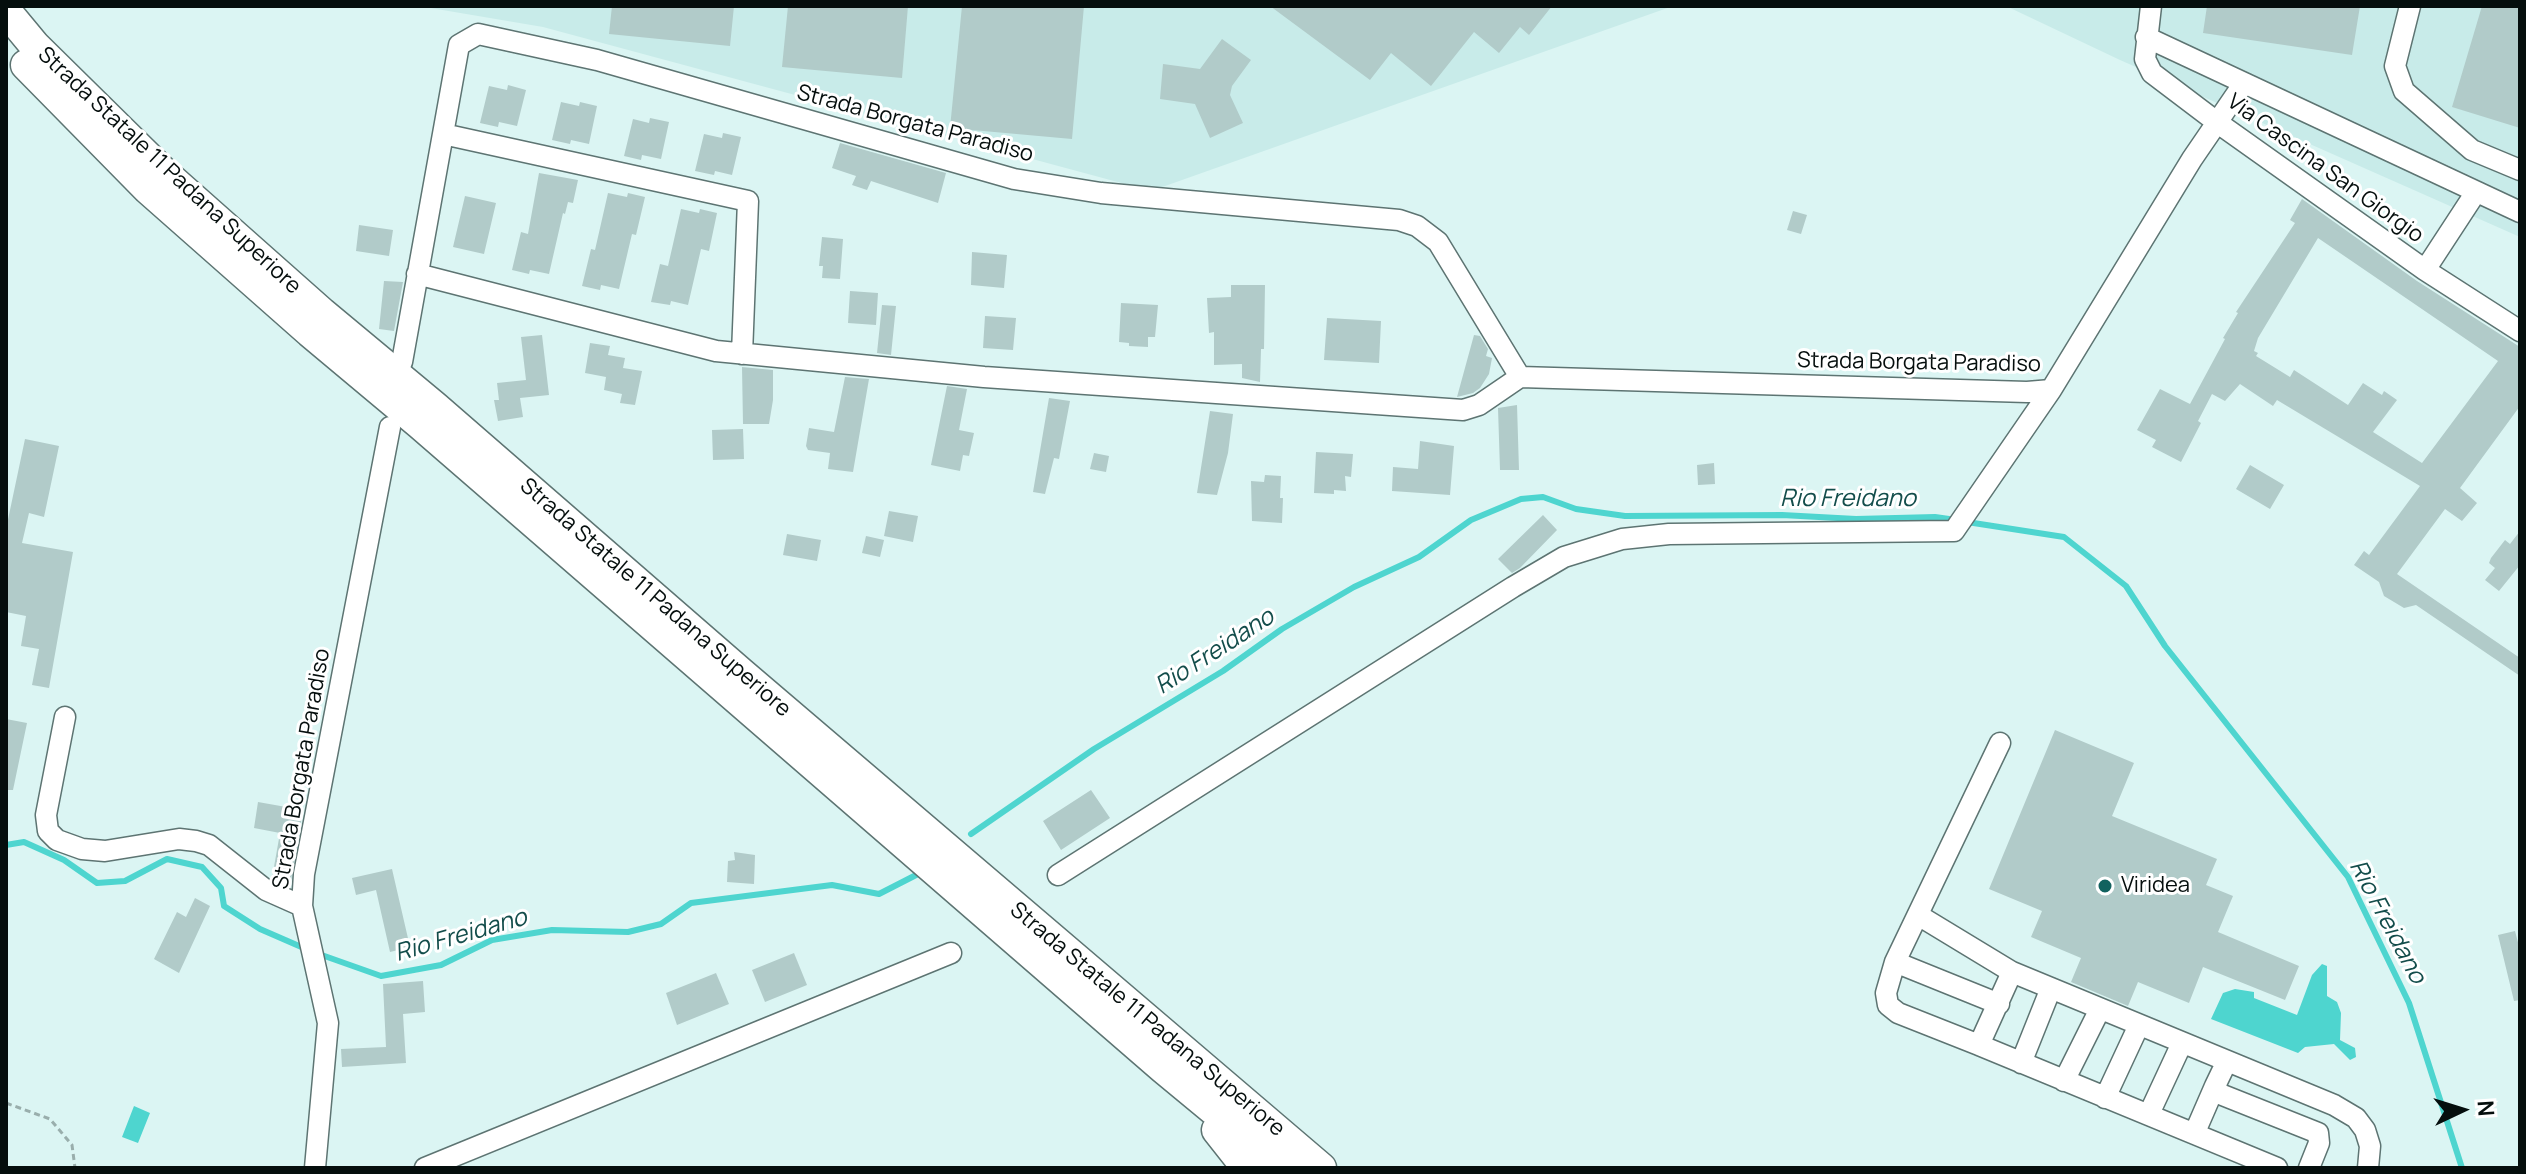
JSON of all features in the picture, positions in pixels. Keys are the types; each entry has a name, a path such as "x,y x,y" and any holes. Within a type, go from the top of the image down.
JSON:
{"highway":[{"name":"Strada Statale 11 Padana Superiore","path":"6,11 35,46 163,172 322,313 1321,1168"},
{"name":"Strada Statale 11 Padana Superiore","path":"6,43 148,189 217,250 1163,1068 1284,1168"},
{"path":"1163,1068 1231,1145 1247,1168"}],"street":[{"path":"2151,6 2146,37 2520,212"},
{"path":"2410,6 2395,66 2404,91 2472,150 2501,165 2520,170"},
{"name":"Strada Borgata Paradiso","path":"402,362 459,45 478,34 597,60 1014,179 1101,193 1399,220 1417,226 1438,242 1520,377 2012,391 2051,390 2192,159 2244,83"},
{"name":"Via Cascina San Giorgio","path":"2146,37 2145,59 2152,73 2425,270 2476,192"},
{"path":"443,134 748,201 742,354"},
{"path":"2425,270 2520,331"},
{"path":"417,274 716,351 984,377 1463,410 1479,405 1520,377"},
{"path":"1058,875 1564,557 1622,539 1669,534 1954,531 2051,390"},
{"name":"Strada Borgata Paradiso","path":"315,1168 328,1023 302,906 304,874 390,427"},
{"path":"65,717 46,815 48,831 57,840 82,849 105,851 179,839 196,841 209,845 266,890 302,906"},
{"path":"2000,743 1895,962 1886,993 1888,1005 1898,1013 2277,1168"},
{"path":"1918,915 2012,972 2334,1105 2356,1118 2365,1130 2370,1146 2368,1167"},
{"path":"433,1166 951,953"},
{"path":"1895,962 1999,1004"},
{"path":"1979,1045 2012,972"},
{"path":"2021,1063 2051,988"},
{"path":"2064,1081 2100,1009"},
{"path":"2105,1098 2139,1025"},
{"path":"2149,1114 2182,1043"},
{"path":"2195,1132 2227,1061"},
{"path":"2215,1086 2220,1094 2318,1133 2319,1143 2309,1168"}],"path":[{"path":"6,1103 50,1119 72,1145 75,1168"}],"shaded area":[{"path":"419,6 1673,6 1151,191 543,27"},
{"path":"2006,6 2520,6 2520,237 2120,60"}],"water":[{"path":"2322,964 2327,966 2327,996 2337,1002 2341,1013 2340,1040 2355,1048 2356,1057 2350,1060 2334,1044 2305,1047 2298,1053 2211,1019 2223,993 2235,989 2254,992 2254,998 2297,1015 2312,975"},
{"path":"134,1106 150,1113 138,1143 122,1137"}],"building":[{"path":"612,6 734,6 730,46 609,34"},
{"path":"788,6 908,6 902,78 782,67"},
{"path":"962,6 1084,6 1072,139 950,128"},
{"path":"1270,6 1552,6 1529,35 1520,27 1499,53 1474,32 1431,86 1391,53 1370,80"},
{"path":"2207,6 2360,6 2352,55 2203,33"},
{"path":"2482,6 2520,6 2520,128 2452,107"},
{"path":"1222,39 1251,60 1232,86 1230,95 1243,123 1210,138 1195,104 1160,99 1163,64 1200,69"},
{"path":"508,85 526,90 517,126 499,122 498,127 480,123 489,86 507,90"},
{"path":"561,102 597,106 589,144 552,140"},
{"path":"650,118 669,122 661,159 642,155 641,160 624,156 633,119 649,123"},
{"path":"723,133 741,137 732,175 695,171 704,134 722,138"},
{"path":"840,143 946,173 938,203 871,181 867,190 852,185 856,176 832,168"},
{"path":"539,173 578,180 573,203 568,202 563,213 549,274 530,270 529,274 512,270 521,232 528,234"},
{"path":"608,193 645,197 636,235 632,234 619,289 601,285 600,290 582,286 591,249 595,250"},
{"path":"465,196 496,203 484,254 453,247"},
{"path":"2302,199 2417,281 2520,347 2520,406 2460,488 2477,503 2462,521 2445,509 2397,574 2520,658 2520,676 2416,605 2404,608 2384,596 2379,582 2354,565 2364,551 2369,555 2420,486 2277,400 2273,406 2240,384 2225,401 2212,394 2181,462 2152,447 2156,440 2137,430 2160,389 2190,404 2236,312 2295,223 2290,220","holes":["2318,238 2498,361 2422,463 2373,432 2397,400 2384,391 2382,395 2363,383 2348,405 2294,370 2290,377 2256,356 2258,353 2254,351 2258,338"]},
{"path":"681,209 717,213 709,251 701,249 688,305 671,301 670,305 651,302 660,264 668,266"},
{"path":"1793,211 1807,215 1801,234 1787,230"},
{"path":"359,225 393,230 389,256 356,251"},
{"path":"822,237 843,239 840,279 822,278 823,266 819,266"},
{"path":"972,252 1007,255 1004,288 971,285"},
{"path":"384,281 403,282 394,331 379,329"},
{"path":"1231,285 1265,285 1260,382 1242,378 1242,364 1214,365 1214,332 1209,333 1207,298 1231,297"},
{"path":"850,291 878,293 876,325 848,323"},
{"path":"1121,303 1158,305 1155,337 1148,337 1148,347 1119,342"},
{"path":"882,305 896,306 891,355 877,353"},
{"path":"985,316 1016,318 1013,350 983,348"},
{"path":"1327,318 1381,321 1379,363 1324,360"},
{"path":"542,335 549,395 520,398 523,417 498,421 494,400 499,400 497,383 526,380 521,337"},
{"path":"1474,335 1480,336 1488,349 1486,356 1492,358 1489,374 1480,388 1457,397"},
{"path":"590,343 610,346 608,355 625,358 623,368 642,371 635,405 620,403 622,394 604,390 606,377 585,373"},
{"path":"742,367 773,370 769,424 743,424"},
{"path":"845,377 869,379 853,472 828,469 830,453 808,450 806,446 809,428 834,432"},
{"path":"947,386 967,389 959,430 974,433 969,456 963,455 960,471 931,465"},
{"path":"1049,398 1070,401 1059,459 1054,458 1045,494 1033,492"},
{"path":"1517,405 1519,470 1500,470 1498,408"},
{"path":"1210,411 1233,414 1228,453 1217,495 1197,493"},
{"path":"743,429 744,459 713,460 712,430"},
{"path":"25,439 59,446 44,517 29,513 22,543 73,552 49,688 32,685 39,649 21,646 26,616 6,612 6,529"},
{"path":"1420,441 1454,446 1450,495 1392,491 1393,467 1418,469"},
{"path":"1316,452 1353,454 1351,477 1345,476 1346,491 1314,493"},
{"path":"1094,453 1109,456 1106,472 1090,469"},
{"path":"1714,463 1715,484 1698,485 1697,465"},
{"path":"2250,465 2284,485 2270,509 2236,489"},
{"path":"1265,475 1281,476 1282,523 1252,521 1251,481 1264,482"},
{"path":"889,511 918,516 913,542 884,536"},
{"path":"1543,515 1557,530 1512,573 1498,559"},
{"path":"2520,531 2520,565 2499,591 2485,580 2495,568 2489,563 2505,540 2510,544"},
{"path":"787,534 821,540 817,561 783,555"},
{"path":"866,536 884,540 880,557 862,553"},
{"path":"6,719 27,723 13,790 6,790"},
{"path":"2055,730 2134,763 2112,816 2217,859 2206,885 2233,896 2218,932 2299,966 2285,1000 2203,967 2189,1003 2138,982 2128,1006 2071,982 2081,958 2031,937 2042,911 1989,889"},
{"path":"1091,790 1110,818 1061,850 1043,821"},
{"path":"258,802 303,810 290,886 272,878 280,833 254,828"},
{"path":"734,852 755,855 754,884 727,882 728,861 735,860"},
{"path":"392,869 410,947 390,952 376,890 356,895 352,878"},
{"path":"195,898 210,906 179,973 154,959 177,912 186,917"},
{"path":"2515,931 2520,950 2520,1000 2514,1001 2498,935"},
{"path":"794,953 807,985 765,1002 752,970"},
{"path":"716,973 729,1004 677,1025 666,993"},
{"path":"423,981 425,1012 403,1014 406,1063 342,1067 341,1049 386,1047 383,984"}],"waterway":[{"name":"Rio Freidano","path":"971,834 1094,749 1223,671 1282,629 1354,587 1419,557 1471,520 1521,499 1543,497 1576,509 1625,516 1782,515 1956,520"},
{"name":"Rio Freidano","path":"1967,522 2064,537 2126,586 2165,646 2348,877 2409,1003 2462,1168"},
{"name":"Rio Freidano","path":"6,845 24,842 64,860 97,883 125,881 167,859 202,867 221,888 224,906 260,929 306,949"},
{"name":"Rio Freidano","path":"316,953 381,976 441,965 492,940 552,930 628,932 661,924 691,903 832,885 879,894 920,873"}],"place":[{"name":"Viridea","path":"2105,886"}]}
